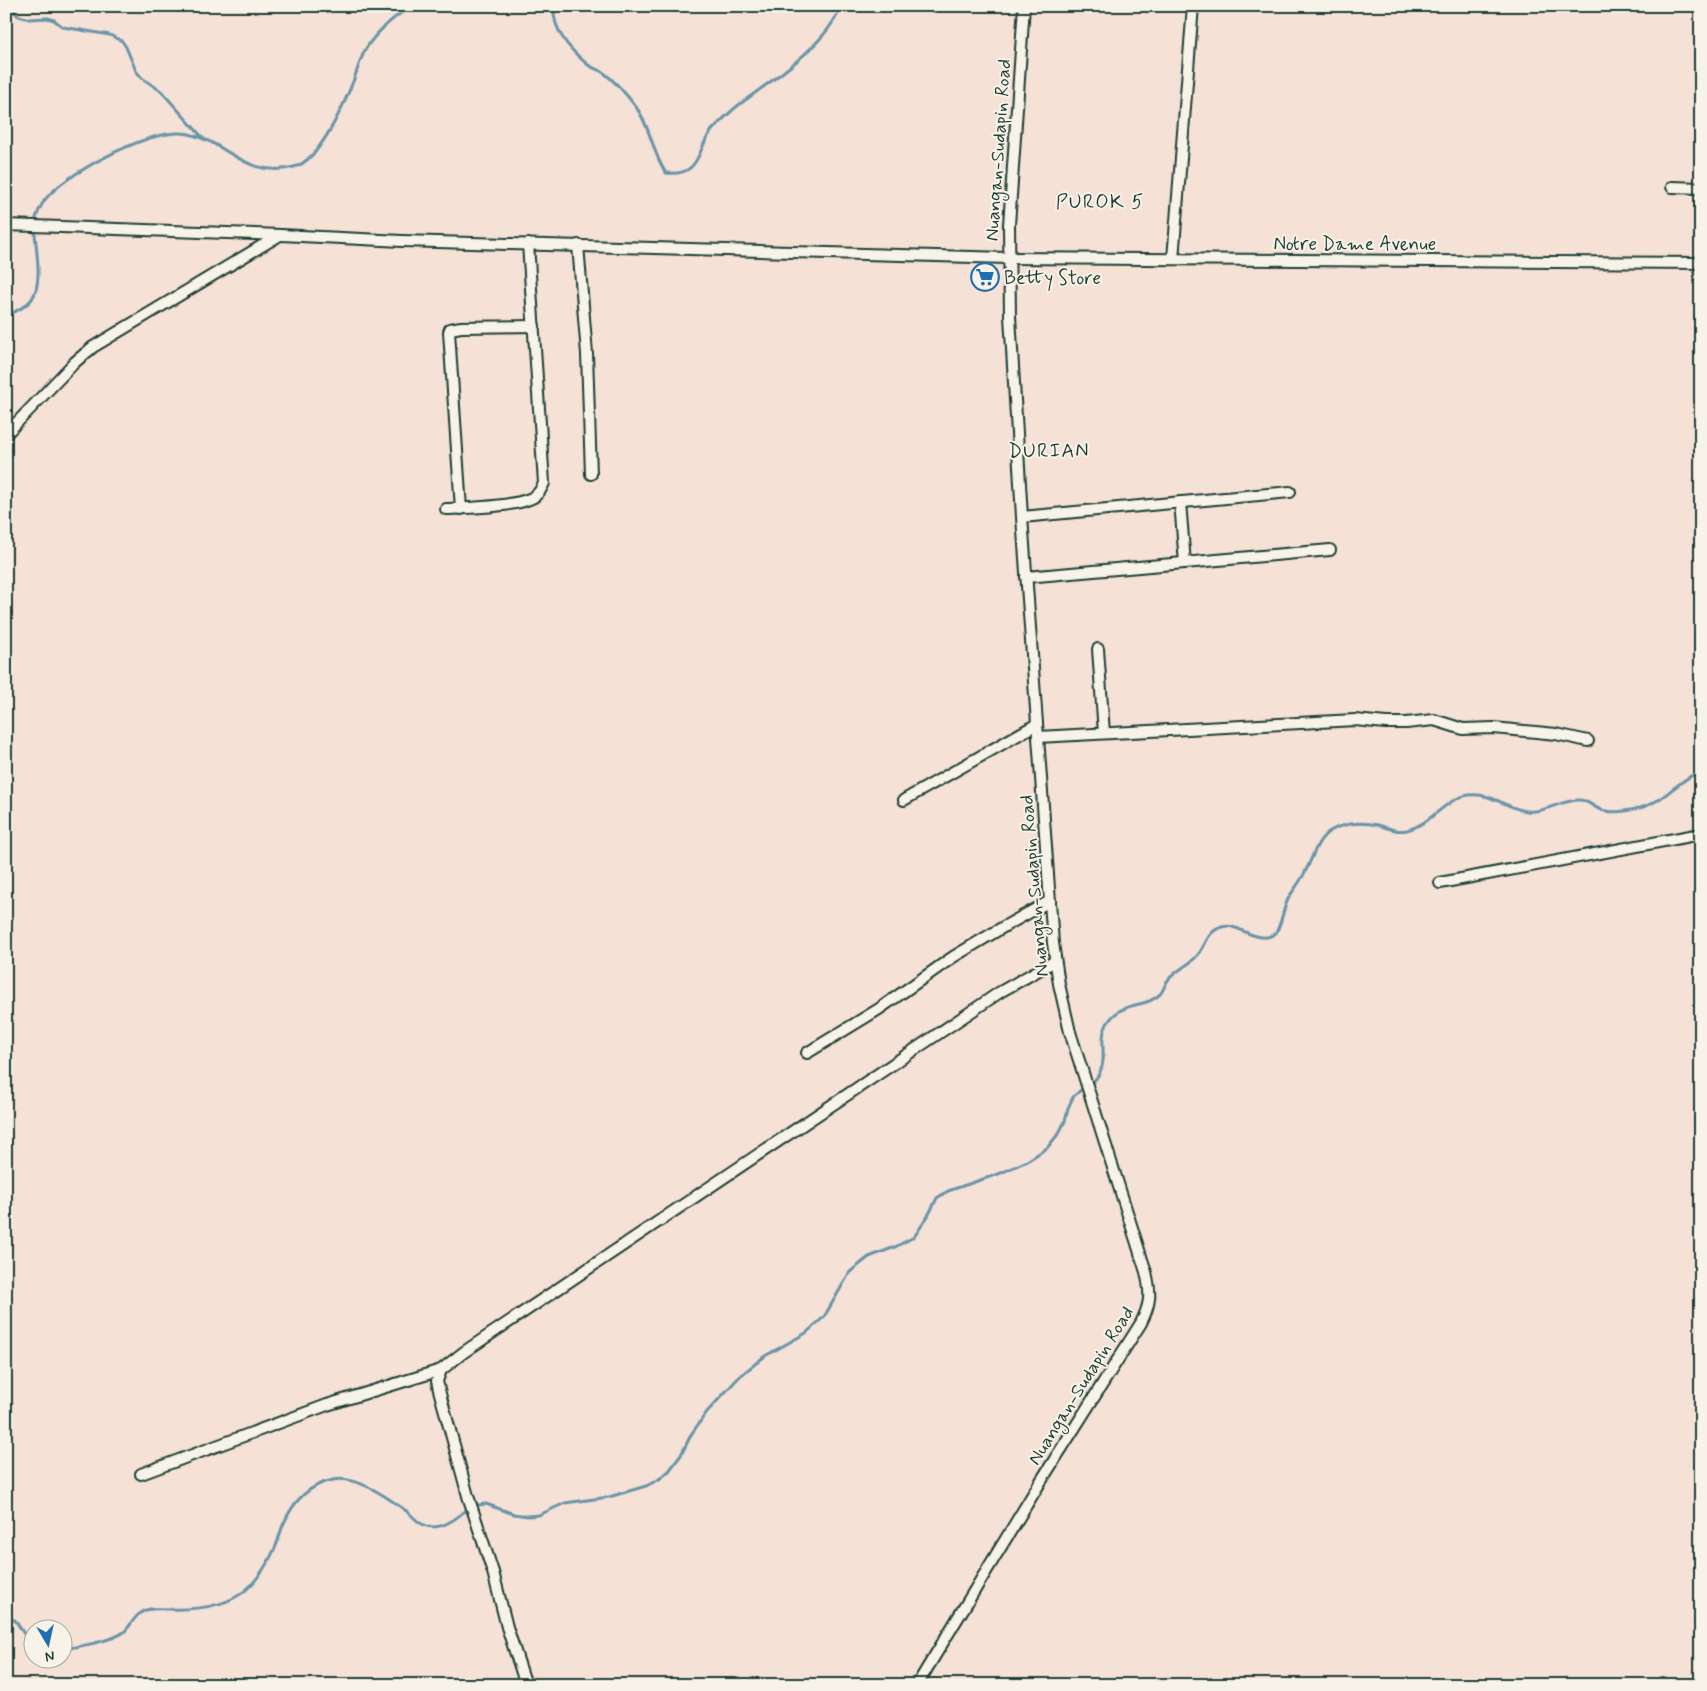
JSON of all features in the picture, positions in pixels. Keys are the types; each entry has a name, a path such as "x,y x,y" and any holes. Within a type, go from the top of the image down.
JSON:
{"street":[{"name":"Nuangan-Sudapin Road","path":"918,1685 1040,1481 1141,1323 1148,1309 1150,1297 1146,1272 1070,1032 1055,961 1012,371 1008,258 1024,6"},
{"path":"1173,259 1193,6"},
{"path":"1672,186 1701,188"},
{"name":"Notre Dame Avenue","path":"6,225 402,241 1008,258 1701,263"},
{"path":"6,434 75,362 93,347 281,235"},
{"path":"446,509 522,502 540,491 544,483 528,244"},
{"path":"578,245 587,354 591,474"},
{"path":"461,508 450,329 461,327 534,326"},
{"path":"1022,517 1290,492"},
{"path":"1180,502 1185,563"},
{"path":"1026,578 1330,550"},
{"path":"1098,650 1104,733"},
{"path":"1038,737 1348,720 1386,724 1434,720 1463,729 1494,728 1556,734 1588,741"},
{"path":"904,800 1037,724"},
{"path":"1440,883 1701,834"},
{"path":"807,1053 879,1009 953,957 1050,901"},
{"path":"141,1474 327,1405 441,1370 464,1352 988,1000 1055,961"},
{"path":"441,1370 437,1381 439,1390 468,1496 526,1685"}],"waterway":[{"path":"7,6 19,16 29,19 48,18 63,27 110,35 122,41 136,71 142,78 161,91 203,138"},
{"path":"36,218 41,205 47,197 76,174 115,152 136,143 174,133 189,134 203,138 238,158 263,168 294,167 304,162 322,143 338,115 367,47 387,24 411,6"},
{"path":"554,6 556,23 569,46 587,64 613,80 636,107 645,123 661,165 666,173 678,173 687,170 693,165 705,141 717,125 737,106 782,73 811,48 824,34 841,6"},
{"path":"6,316 27,304 35,292 38,275 35,233"},
{"path":"1093,1082 1099,1074 1102,1065 1104,1033 1107,1024 1113,1016 1124,1008 1150,1001 1161,993 1172,976 1197,956 1208,937 1217,929 1228,926 1260,937 1268,937 1276,933 1289,897 1303,875 1321,839 1330,831 1348,824 1360,823 1396,830 1407,830 1416,827 1460,797 1469,795 1485,796 1527,811 1540,810 1579,800 1587,802 1603,811 1627,811 1654,802 1692,775 1701,771"},
{"path":"478,1505 486,1504 514,1514 539,1515 565,1503 609,1497 646,1486 658,1480 669,1471 681,1455 692,1433 707,1412 740,1376 765,1356 806,1333 824,1317 850,1272 869,1257 914,1237 937,1198 948,1191 1001,1173 1027,1161 1047,1148 1059,1133 1073,1097 1082,1089"},
{"path":"72,1648 119,1635 126,1630 139,1614 148,1609 199,1608 220,1604 239,1595 251,1585 273,1553 284,1523 297,1501 309,1490 324,1482 342,1479 371,1488 389,1499 420,1523 428,1526 434,1527 446,1524 466,1510"},
{"path":"6,1620 15,1620 22,1631"}],"place":[{"name":"Betty Store","path":"985,277"}],"district":[{"name":"PUROK 5","path":"1100,201"},
{"name":"DURIAN","path":"1049,450"}]}
